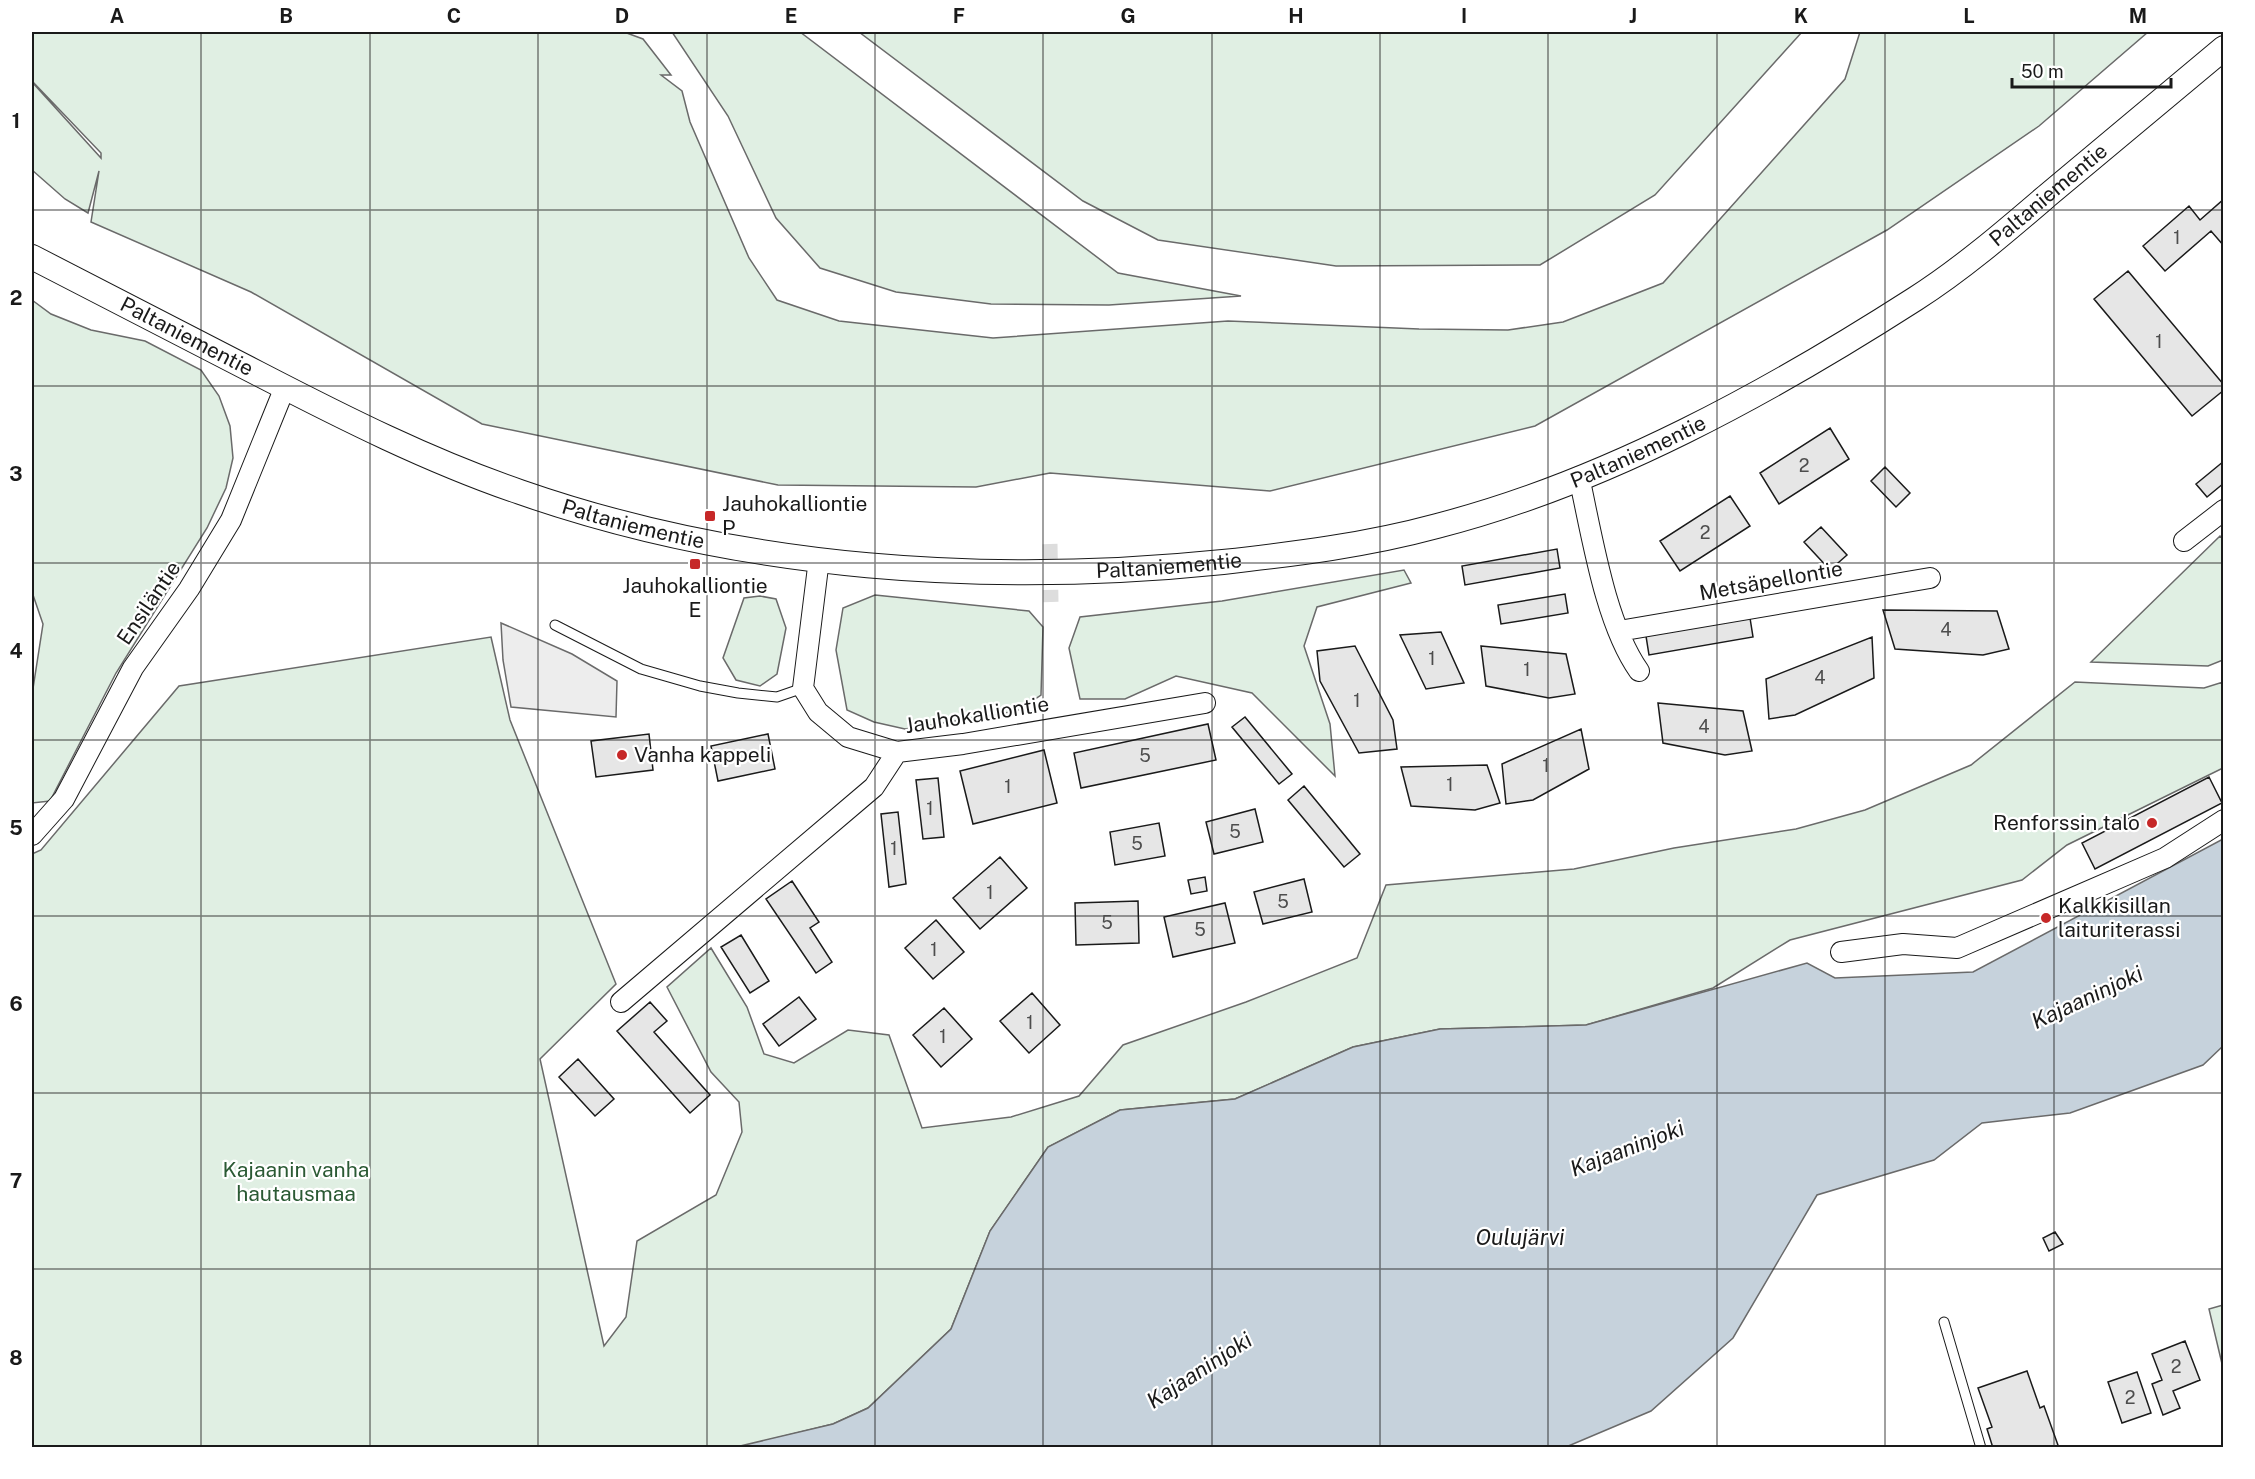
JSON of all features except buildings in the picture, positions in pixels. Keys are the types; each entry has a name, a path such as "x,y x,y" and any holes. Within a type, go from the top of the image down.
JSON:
{"street":[{"name":"Paltaniementie","path":"32,257 401,445 519,492 652,530 721,545 819,559 1010,572 1176,567 1292,555 1441,526 1579,477 1669,438 1761,392 1921,296 2018,220 2223,48"},
{"name":"Ensiläntie","path":"32,835 64,799 133,668 189,589 231,520 285,387"},
{"path":"1579,477 1600,566 1619,631 1629,657 1639,670"},
{"path":"2184,541 2223,510"},
{"path":"803,688 819,559"},
{"name":"Metsäpellontie","path":"1619,631 1930,578"},
{"name":"Jauhokalliontie","path":"803,688 818,712 848,737 897,752 963,744 1205,703"},
{"path":"621,1002 874,787 897,752"},
{"path":"1841,952 1903,945 1957,948 2165,858 2223,820"}],"lane":[{"path":"555,625 641,669 700,686 777,697 803,688"},
{"path":"1944,1322 1981,1448"}],"green space":[{"path":"32,32 624,32 643,39 671,75 661,75 682,91 690,122 749,258 777,300 839,321 993,338 1228,321 1419,329 1508,330 1563,322 1663,283 1845,79 1860,32 2148,32 2039,126 1887,230 1535,426 1270,491 1050,473 976,487 778,485 482,424 251,292 91,222 99,171 88,213 65,199 32,170 32,82 101,158 101,153 32,81"},
{"path":"672,32 800,32 1118,273 1241,296 1109,305 991,304 896,292 820,268 776,218 728,116"},
{"path":"859,32 1802,32 1655,195 1540,265 1336,266 1158,240 1083,201"},
{"path":"32,300 51,314 91,330 145,341 201,370 219,396 230,426 233,458 226,488 207,528 116,673 50,801 32,803 32,695 43,624 32,592"},
{"path":"2220,536 2224,540 2223,660 2208,666 2091,662"},
{"path":"1404,570 1411,583 1317,607 1304,646 1330,724 1335,776 1252,693 1176,676 1125,699 1080,699 1069,648 1080,617 1222,601"},
{"path":"875,595 1029,611 1043,627 1041,695 1017,711 905,729 874,722 847,710 836,650 843,608"},
{"path":"760,596 776,599 786,628 777,674 760,686 736,680 723,658 744,598"},
{"name":"Kajaanin vanha hautausmaa","path":"491,637 510,720 616,984 540,1059 604,1346 626,1317 637,1241 716,1195 742,1132 739,1102 711,1072 667,987 711,948 747,1007 764,1054 794,1063 848,1030 889,1035 922,1128 1011,1117 1079,1096 1123,1045 1246,1002 1357,958 1386,885 1574,869 1674,848 1796,829 1865,810 1971,765 2075,682 2204,688 2223,682 2223,768 2067,845 2022,880 1790,940 1713,988 1586,1025 1440,1029 1353,1047 1235,1099 1120,1110 1048,1147 990,1231 951,1329 868,1408 833,1424 736,1448 32,1448 32,854 41,850 179,686"},
{"path":"2224,1305 2223,1368 2209,1309"}],"shaded area":[{"path":"501,623 572,654 617,681 616,717 511,707 503,660"}],"water":[{"name":"Oulujärvi","path":"2223,839 2223,1046 2203,1065 2070,1113 1982,1123 1934,1160 1817,1195 1733,1338 1651,1411 1566,1447 736,1447 833,1424 868,1408 951,1329 990,1231 1048,1147 1120,1110 1235,1099 1353,1047 1440,1029 1586,1025 1807,963 1835,978 1973,972"}],"tunnel":[{"path":"1050,544 1051,602"}],"place":[{"name":"Jauhokalliontie P","path":"710,516"},
{"name":"Jauhokalliontie E","path":"695,564"},
{"name":"Vanha kappeli","path":"622,755"},
{"name":"Renforssin talo","path":"2152,823"},
{"name":"Kalkkisillan laituriterassi","path":"2046,918"}],"water label":[{"name":"Kajaaninjoki","path":"2087,997"},
{"name":"Kajaaninjoki","path":"1627,1148"},
{"name":"Kajaaninjoki","path":"1199,1370"}]}
